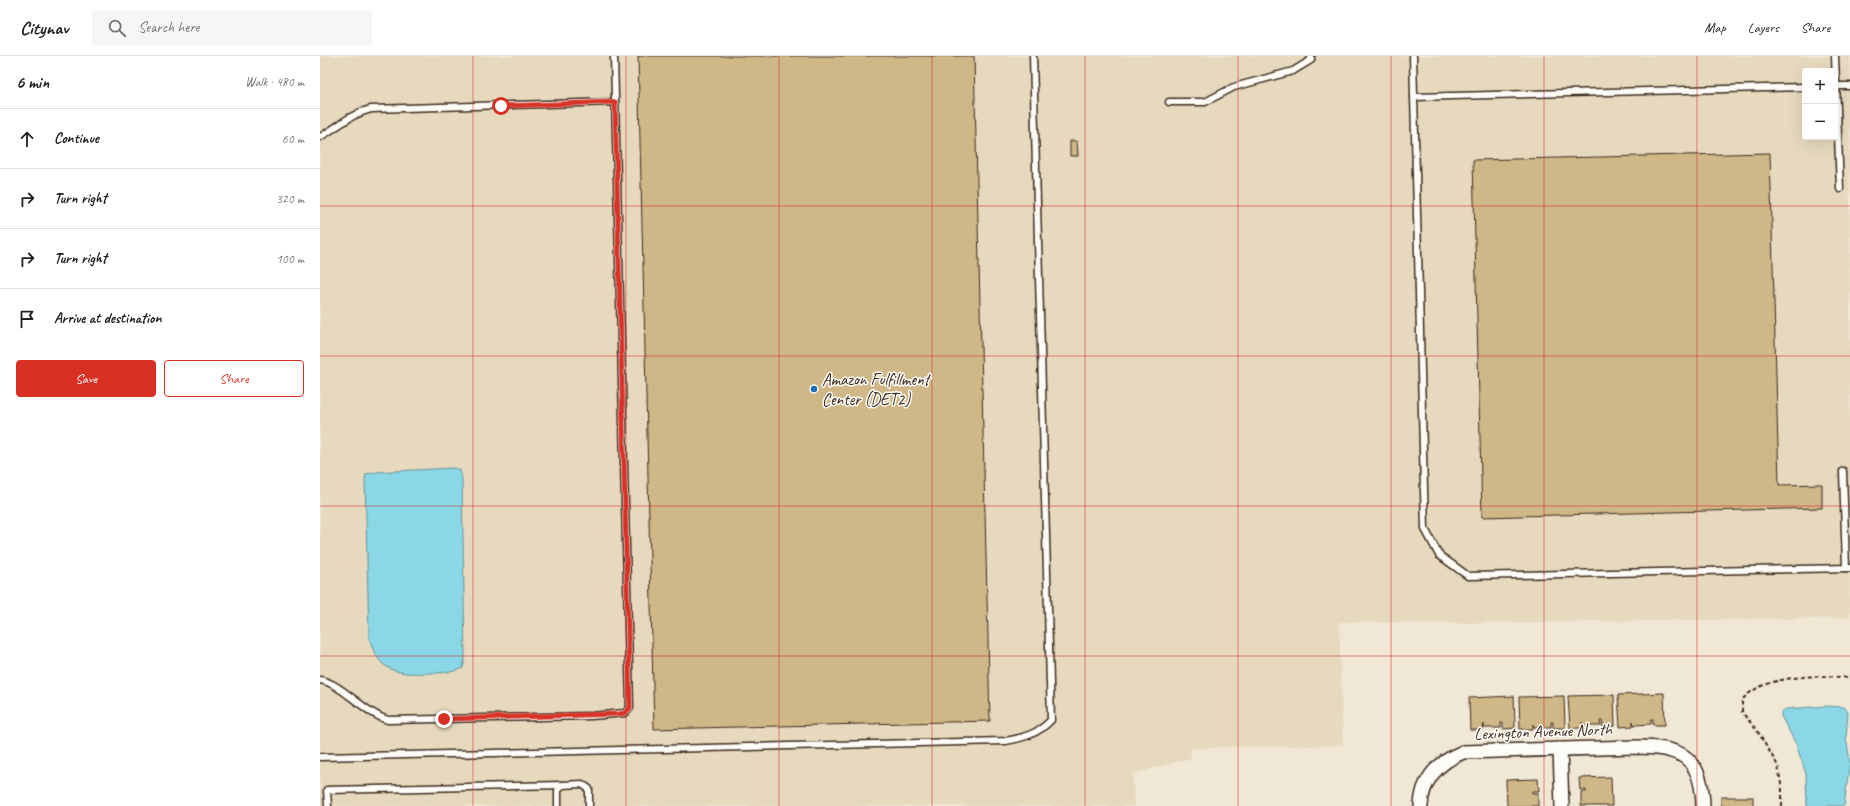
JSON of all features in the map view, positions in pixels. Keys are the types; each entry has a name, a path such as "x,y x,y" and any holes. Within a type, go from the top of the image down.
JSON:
{"street":[{"name":"Lexington Avenue North","path":"1421,806 1424,788 1437,767 1445,760 1472,751 1658,747 1672,750 1693,764 1701,784 1703,806"},
{"path":"1560,749 1562,806"}],"lane":[{"path":"320,680 346,694 370,712 388,720 591,716 625,713 630,708 614,56"},
{"path":"320,757 1005,741 1019,739 1043,729 1051,720 1033,56"},
{"path":"1169,102 1205,102 1234,87 1293,71 1311,60 1311,56"},
{"path":"1413,56 1425,529 1439,555 1468,576 1848,568 1843,471"},
{"path":"1836,56 1836,68"},
{"path":"1838,86 1850,86"},
{"path":"1414,97 1802,87"},
{"path":"320,138 358,112 371,109 615,102"},
{"path":"1837,104 1840,189"},
{"path":"328,806 327,790 582,784 589,789 590,806"},
{"path":"558,806 558,790 562,785"}],"path":[{"path":"1782,806 1782,790 1778,766 1758,732 1742,712 1742,700 1748,691 1770,682 1829,675 1850,678"}],"shaded area":[{"path":"320,56 1850,56 1850,618 1461,623 1339,622 1343,745 1191,748 1191,758 1133,774 1134,806 320,806"}],"water":[{"path":"453,468 460,470 462,478 465,658 463,668 442,673 398,672 383,664 377,657 369,636 366,474 376,472"},
{"path":"1827,706 1844,707 1848,712 1846,738 1850,761 1844,806 1807,806 1806,774 1796,744 1781,716 1781,712 1786,709"}],"building":[{"name":"Amazon Fulfillment Center (DET2)","path":"638,56 974,56 990,721 654,729"},
{"path":"1070,141 1077,141 1078,156 1070,156"},
{"path":"1770,153 1779,485 1822,484 1822,508 1482,517 1473,160"},
{"path":"1664,693 1665,725 1653,725 1653,719 1651,719 1651,724 1634,725 1633,721 1633,726 1620,727 1618,695"},
{"path":"1614,695 1615,726 1603,727 1602,721 1600,721 1601,726 1584,726 1582,722 1583,728 1570,728 1568,696"},
{"path":"1514,696 1515,728 1503,729 1503,723 1501,723 1501,728 1484,728 1484,724 1483,730 1470,730 1469,698"},
{"path":"1564,696 1565,728 1553,728 1553,722 1551,722 1551,727 1534,727 1533,724 1533,729 1520,729 1519,697"},
{"path":"1611,777 1612,806 1581,806 1581,792 1586,792 1586,790 1580,790 1579,778"},
{"path":"1538,779 1539,791 1532,791 1532,793 1538,793 1538,806 1507,806 1506,780"},
{"path":"1721,797 1753,797 1753,806 1721,806"}],"place":[{"name":"Amazon Fulfillment Center (DET2)","path":"814,389"}],"route":[{"path":"444,719 591,716 625,713 630,708 615,102 501,106"}]}
